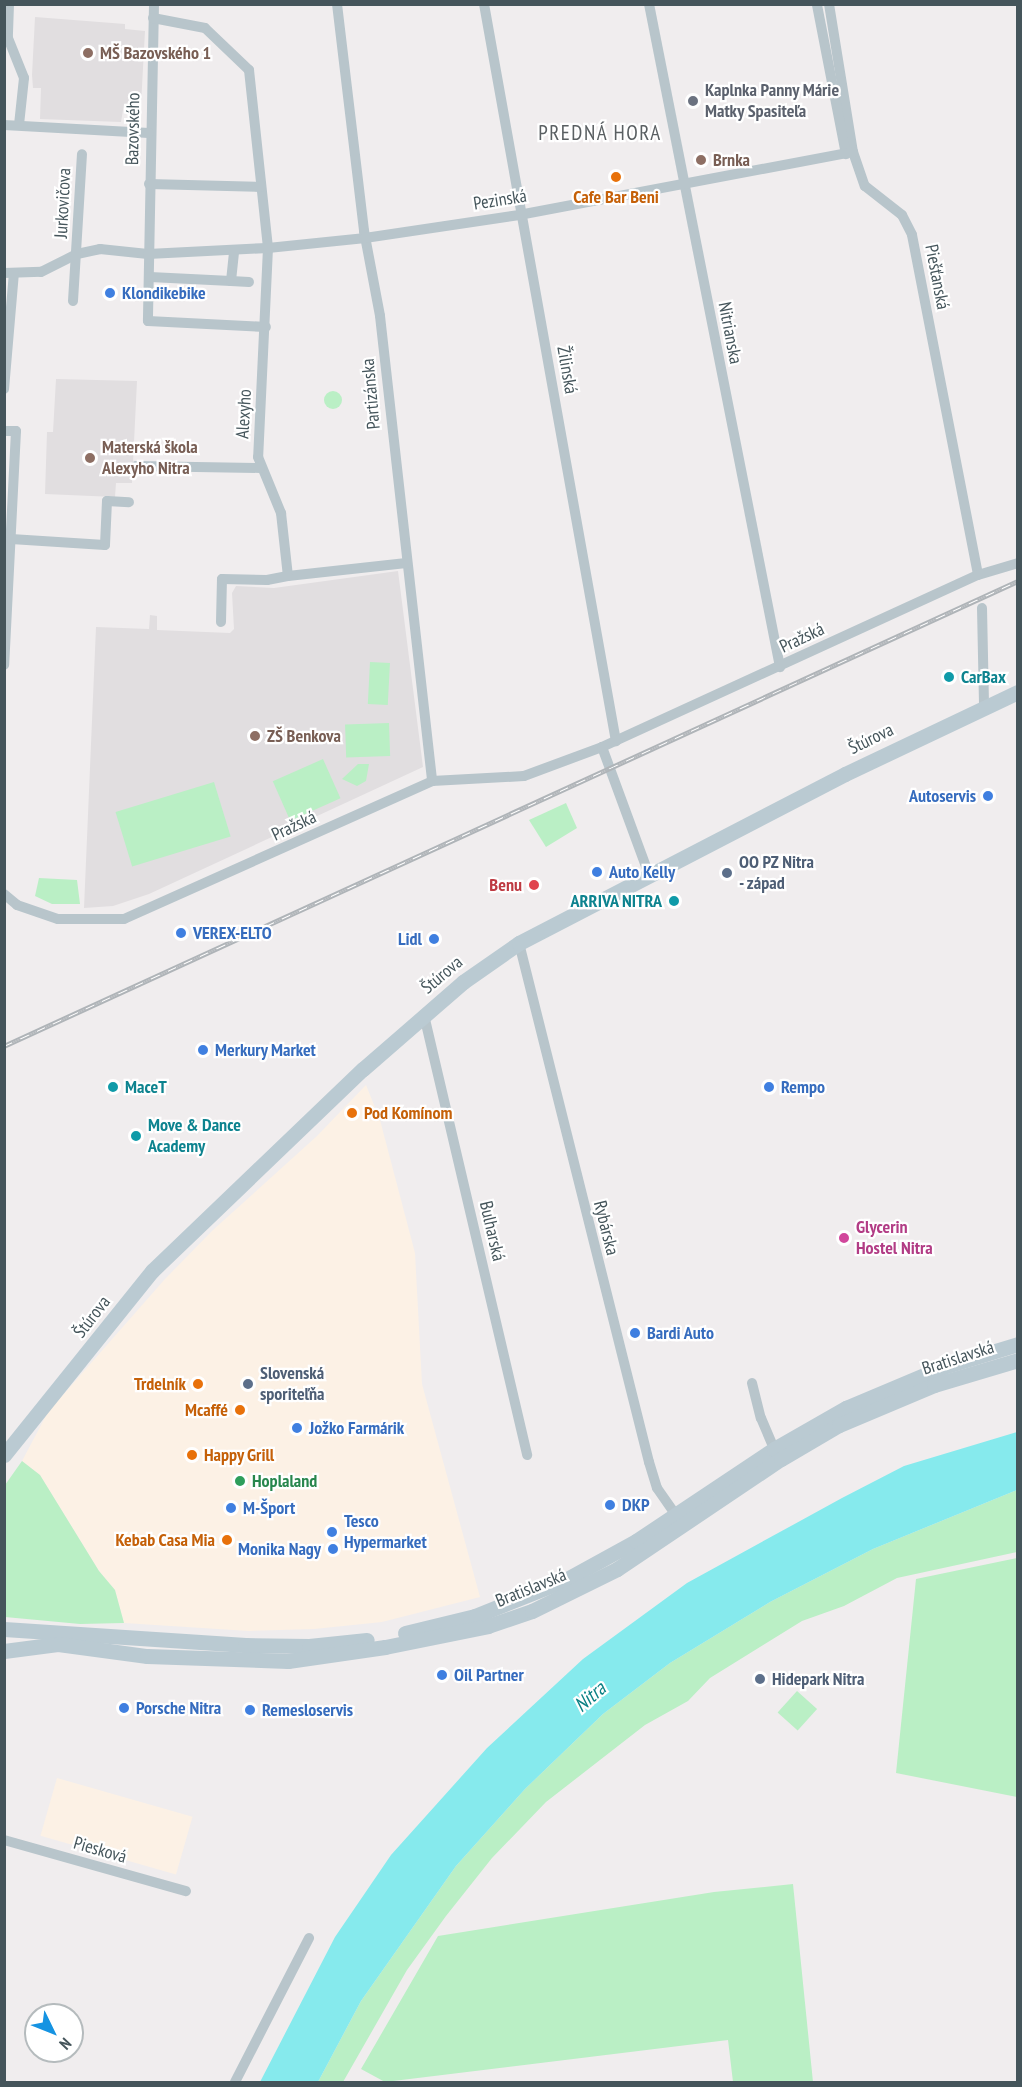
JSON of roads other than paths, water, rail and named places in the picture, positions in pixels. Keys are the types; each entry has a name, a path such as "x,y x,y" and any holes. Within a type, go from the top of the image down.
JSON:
{"main road":[{"name":"Štúrova","path":"7,1455 152,1271 463,982 519,944 649,875 1017,692"},
{"name":"Bratislavská","path":"4,1629 280,1646 350,1642 437,1626 568,1586 676,1515 778,1454 846,1408 898,1384 1017,1344"},
{"name":"Bratislavská","path":"4,1651 58,1644 191,1658 288,1661 374,1649 488,1626 670,1537 778,1454 870,1410 962,1375 1017,1359"},
{"path":"670,1537 676,1515 698,1517"},
{"path":"191,1658 198,1654 266,1655 280,1646"}],"street":[{"path":"9,4 8,38 24,78 19,125"},
{"name":"Bazovského","path":"154,4 149,132 148,321 266,327"},
{"name":"Partizánska","path":"337,4 365,238 380,315 432,781"},
{"name":"Žilinská","path":"484,4 616,741"},
{"name":"Nitrianska","path":"649,4 780,667"},
{"name":"Piešťanská","path":"823,4 817,5 850,153 866,186 902,215 912,235 978,576"},
{"name":"Piešťanská","path":"829,4 850,153"},
{"name":"Alexyho","path":"153,18 205,28 249,70 268,248 260,468 280,513 288,576"},
{"path":"4,125 149,132"},
{"name":"Pezinská","path":"148,254 268,248 365,238 522,214 850,153"},
{"name":"Jurkovičova","path":"73,301 82,154"},
{"path":"149,184 261,187"},
{"name":"Jurkovičova","path":"9,273 41,272 77,254 100,249 148,254"},
{"path":"231,281 234,250"},
{"path":"4,389 9,273"},
{"path":"150,277 249,282"},
{"path":"4,431 16,431 4,665"},
{"path":"136,466 260,468"},
{"path":"11,538 105,545 107,501 129,502"},
{"path":"221,622 222,579 267,580 406,563"},
{"name":"Pražská","path":"4,894 17,905 58,919 124,919 432,781 524,776 602,747 978,576 1017,563"},
{"path":"982,608 984,707"},
{"path":"602,747 649,875"},
{"name":"Rybárska","path":"519,944 594,1251 653,1478 676,1515"},
{"name":"Bulharská","path":"424,1016 527,1455"},
{"path":"752,1383 761,1418 778,1454"},
{"name":"Piesková","path":"4,1840 186,1892"},
{"path":"235,2082 309,1938"}],"water":[{"name":"Nitra","path":"1017,1432 1017,1490 873,1549 770,1602 670,1663 603,1714 525,1789 456,1866 361,2001 318,2082 260,2082 335,1937 391,1855 487,1748 583,1659 687,1583 842,1498 904,1466"}],"railway":[{"path":"4,1046 1018,581"}],"place":[{"name":"MŠ Bazovského 1","path":"88,53"},
{"name":"Kaplnka Panny Márie Matky Spasiteľa","path":"693,101"},
{"name":"Brnka","path":"701,160"},
{"name":"Cafe Bar Beni","path":"616,177"},
{"name":"Klondikebike","path":"110,293"},
{"name":"Materská škola Alexyho Nitra","path":"90,458"},
{"name":"CarBax","path":"949,677"},
{"name":"ZŠ Benkova","path":"255,736"},
{"name":"Autoservis","path":"988,796"},
{"name":"Auto Kelly","path":"597,872"},
{"name":"OO PZ Nitra - západ","path":"727,873"},
{"name":"Benu","path":"534,885"},
{"name":"ARRIVA NITRA","path":"674,901"},
{"name":"VEREX-ELTO","path":"181,933"},
{"name":"Lidl","path":"434,939"},
{"name":"Merkury Market","path":"203,1050"},
{"name":"MaceT","path":"113,1087"},
{"name":"Rempo","path":"769,1087"},
{"name":"Pod Komínom","path":"352,1113"},
{"name":"Move & Dance Academy","path":"136,1136"},
{"name":"Glycerin Hostel Nitra","path":"844,1238"},
{"name":"Bardi Auto","path":"635,1333"},
{"name":"Trdelník","path":"198,1384"},
{"name":"Slovenská sporiteľňa","path":"248,1384"},
{"name":"Mcaffé","path":"240,1410"},
{"name":"Jožko Farmárik","path":"297,1428"},
{"name":"Happy Grill","path":"192,1455"},
{"name":"Hoplaland","path":"240,1481"},
{"name":"DKP","path":"610,1505"},
{"name":"M-Šport","path":"231,1508"},
{"name":"Tesco Hypermarket","path":"332,1532"},
{"name":"Kebab Casa Mia","path":"227,1540"},
{"name":"Monika Nagy","path":"333,1549"},
{"name":"Oil Partner","path":"442,1675"},
{"name":"Hidepark Nitra","path":"760,1679"},
{"name":"Porsche Nitra","path":"124,1708"},
{"name":"Remesloservis","path":"250,1710"}],"district":[{"name":"PREDNÁ HORA","path":"600,133"}]}
